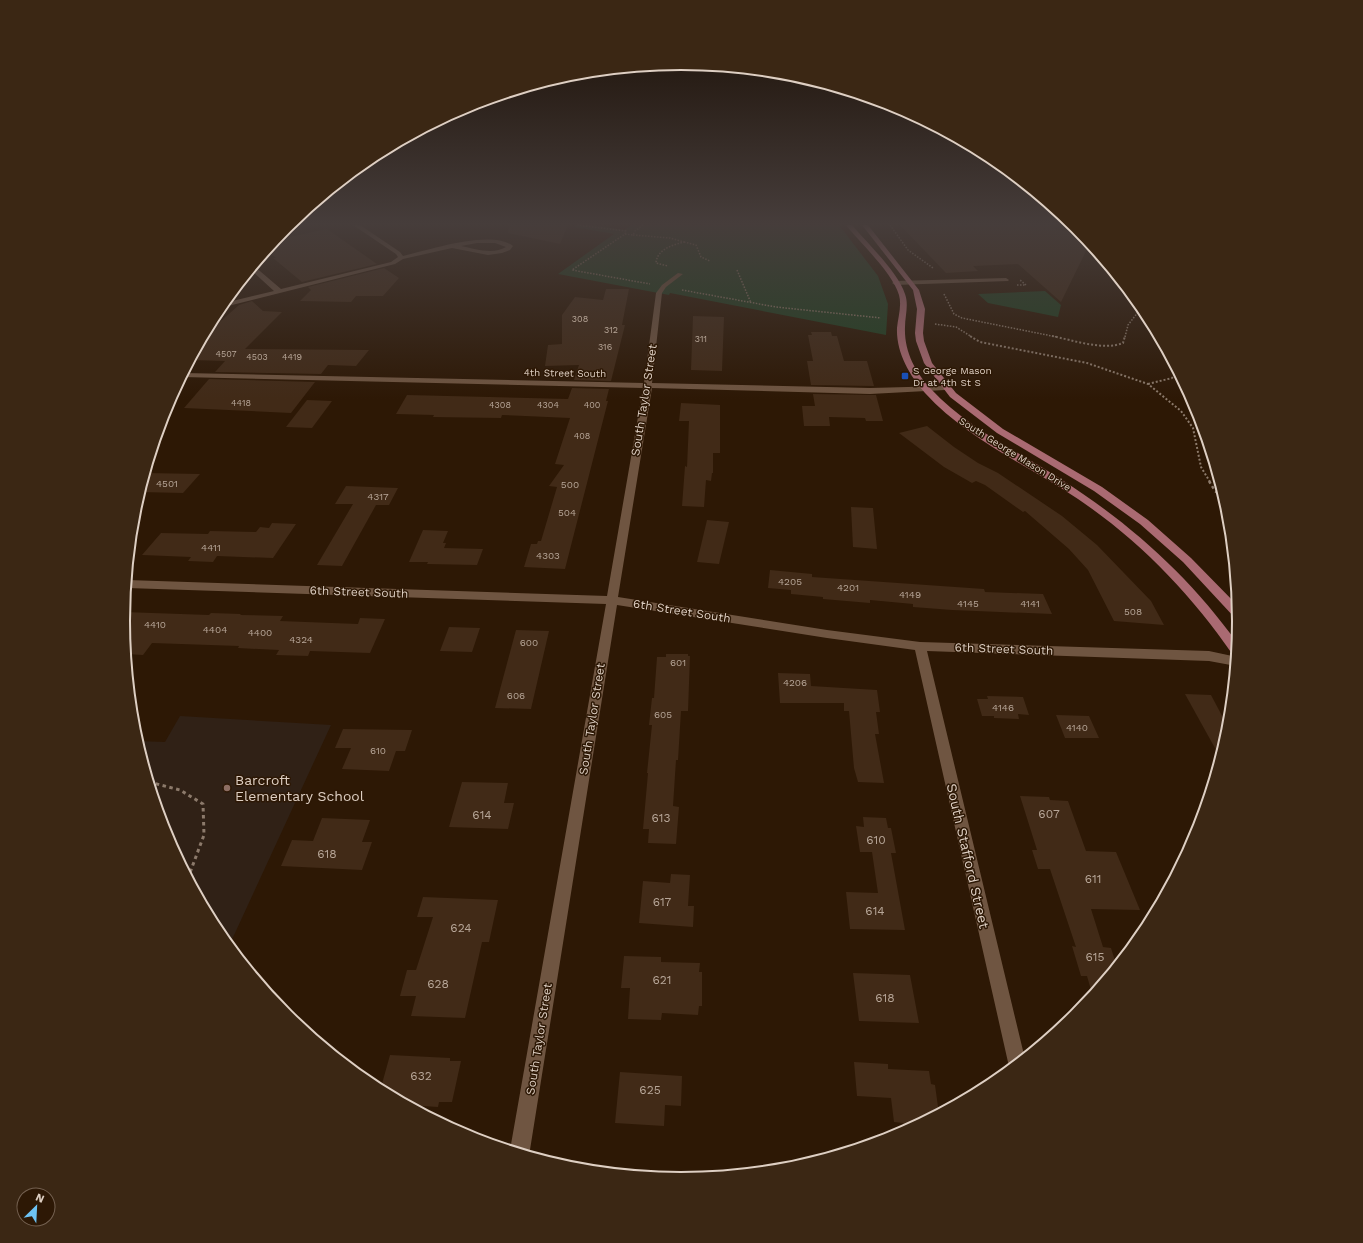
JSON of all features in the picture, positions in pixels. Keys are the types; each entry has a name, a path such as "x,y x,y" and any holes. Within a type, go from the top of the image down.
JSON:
{"main road":[{"name":"South George Mason Drive","path":"895,283 902,293 904,310 901,327 901,344 913,371 926,388 950,411 978,433 1056,480 1120,524 1150,550 1184,585 1216,622 1232,645"},
{"name":"South George Mason Drive","path":"910,283 916,290 921,309 919,333 920,341 928,363 945,388 978,416 1000,431 1098,489 1144,522 1187,560 1233,608"}],"street":[{"path":"270,283 280,292"},
{"path":"231,304 315,283"},
{"path":"658,285 662,283"},
{"name":"South Taylor Street","path":"521,1149 647,386 659,293 658,285"},
{"name":"4th Street South","path":"189,375 870,391 945,388"},
{"name":"6th Street South","path":"131,584 612,600 827,634 920,646 1209,656 1232,660"},
{"name":"South Stafford Street","path":"920,646 1016,1060"}],"path":[{"path":"647,283 658,285"},
{"path":"743,283 751,303"},
{"path":"1010,286 1026,285 1024,283"},
{"path":"680,289 751,303 881,318"},
{"path":"946,291 943,291 954,314 962,318 1103,346 1116,346 1123,343 1128,325 1138,312"},
{"path":"935,324 956,327 980,342 1087,363 1148,384 1180,411 1193,428 1201,467 1217,493"},
{"path":"1148,384 1172,378 1174,375"},
{"path":"155,783 180,790 203,804 204,835 190,871"}],"shaded area":[{"name":"Barcroft Elementary School","path":"180,716 331,725 232,940 204,897 187,865 172,833 159,799 144,741 165,742"}],"green space":[{"path":"606,283 881,283 888,304 886,335 670,293 669,295"},
{"path":"1045,291 1061,305 1058,317 988,303 978,294"}],"building":[{"path":"324,283 395,283 383,296 356,296 351,302 300,301 311,290 308,287"},
{"path":"1040,283 1070,283 1061,302"},
{"path":"606,289 629,289 622,325 625,325 611,381 574,380 579,365 545,366 548,345 562,344 562,315 575,297 603,300"},
{"path":"252,301 263,311 282,312 245,349 369,350 356,366 328,365 321,374 215,372 225,361 196,360 218,324 239,305"},
{"path":"693,316 724,317 722,371 691,370"},
{"path":"811,332 831,332 832,336 837,336 844,361 867,361 874,386 811,385 807,361 813,361 808,335 812,335"},
{"path":"209,379 315,382 291,413 184,408"},
{"path":"572,388 609,389 606,401 608,401 565,569 524,567 531,544 537,544 538,541 541,541 557,487 549,486 564,465 555,464 570,418 502,415 501,418 433,417 434,415 396,414 407,395 568,399"},
{"path":"813,394 876,395 883,421 866,421 865,418 829,417 830,426 804,426 802,406 815,406"},
{"path":"307,400 332,401 312,428 286,427"},
{"path":"681,403 720,405 720,453 713,453 713,473 711,481 706,480 704,507 682,506 685,466 687,467 689,421 679,421"},
{"path":"927,426 978,463 998,473 1062,516 1097,545 1151,601 1164,625 1114,621 1088,570 1069,549 1025,511 1023,512 985,485 976,481 972,483 944,467 899,433"},
{"path":"151,473 200,474 183,493 146,492"},
{"path":"346,486 398,488 389,505 376,505 342,566 317,565 353,504 335,504"},
{"path":"851,507 873,508 877,549 853,547"},
{"path":"707,520 729,522 719,564 697,562"},
{"path":"272,523 296,524 273,558 217,556 213,562 188,561 191,557 142,555 161,533 208,534 210,531 256,532 260,527 269,528"},
{"path":"423,530 448,531 443,543 446,543 444,548 483,549 477,565 427,564 428,562 409,562"},
{"path":"770,570 812,574 812,577 984,589 985,592 1043,594 1052,614 952,610 913,607 913,604 870,600 870,603 823,599 823,597 791,594 791,590 768,588"},
{"path":"130,612 209,615 211,613 283,616 280,621 358,624 360,618 385,619 370,653 310,651 308,656 276,655 279,650 238,648 239,646 152,643 143,655 131,654"},
{"path":"449,627 480,628 472,652 440,651"},
{"path":"516,630 549,631 531,709 495,708"},
{"path":"666,654 688,654 688,656 690,656 688,711 681,711 678,760 676,760 673,806 679,807 676,844 648,843 649,829 643,829 652,725 649,725 652,698 654,698 657,657 666,657"},
{"path":"778,673 810,674 811,686 877,690 880,712 876,712 879,734 875,734 884,783 858,782 854,768 849,711 844,711 844,703 780,703"},
{"path":"1185,694 1211,695 1224,719 1217,752"},
{"path":"987,696 1023,697 1029,715 1018,714 1019,719 982,716 977,699 988,699"},
{"path":"1056,715 1089,716 1099,738 1065,738"},
{"path":"343,729 412,730 405,751 396,751 389,771 342,769 351,748 335,748"},
{"path":"462,782 508,783 504,803 514,803 508,829 449,827"},
{"path":"1020,796 1049,797 1050,800 1068,801 1086,851 1116,852 1140,910 1091,909 1103,947 1111,948 1115,962 1091,990 1087,976 1081,976 1072,946 1076,947 1050,869 1038,869 1032,850 1037,850"},
{"path":"863,817 886,818 888,828 891,828 896,853 891,853 905,930 850,929 846,892 878,893 872,852 860,852 856,826 864,827"},
{"path":"322,818 370,820 362,842 372,842 362,870 281,866 292,840 313,841"},
{"path":"671,874 690,875 688,906 694,906 693,927 639,923 643,881 670,883"},
{"path":"423,897 498,900 489,942 482,942 465,1018 411,1016 416,996 400,996 407,970 416,970 433,917 417,917"},
{"path":"624,956 661,957 661,962 700,963 699,972 702,972 702,1006 699,1006 698,1015 662,1013 661,1020 628,1019 630,988 621,988"},
{"path":"853,973 910,975 919,1023 859,1021"},
{"path":"390,1055 450,1058 450,1061 461,1061 452,1102 439,1102 438,1107 419,1106 382,1084"},
{"path":"854,1062 888,1064 888,1069 929,1071 931,1084 935,1085 938,1109 903,1126 903,1123 894,1122 891,1098 857,1096"},
{"path":"620,1072 682,1076 681,1106 665,1105 664,1126 615,1123"}],"place":[{"name":"S George Mason Dr at 4th St S","path":"905,376"},
{"name":"Barcroft Elementary School","path":"227,788"}]}
